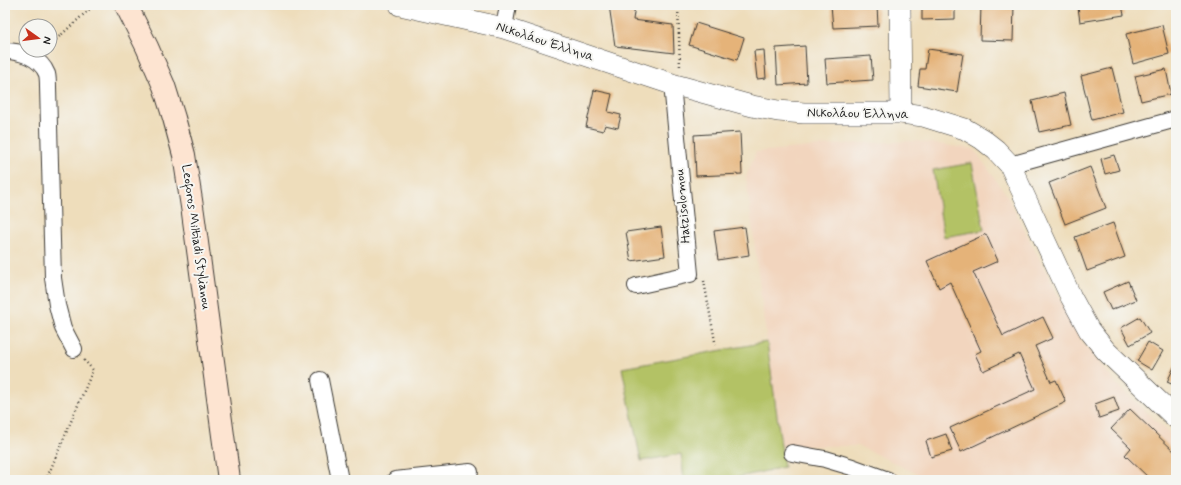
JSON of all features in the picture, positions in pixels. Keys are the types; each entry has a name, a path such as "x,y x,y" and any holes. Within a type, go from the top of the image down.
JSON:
{"main road":[{"name":"Leoforos Miltiadi Stylianou","path":"126,5 164,86 184,155 229,480"}],"street":[{"name":"Νικολάου Έλληνα","path":"400,5 504,28 676,85 752,106 778,111 804,113 901,113 923,116 965,129 982,139 1010,164 1071,297 1089,330 1106,351 1176,418"},
{"path":"504,28 508,5"},
{"path":"900,5 901,113"},
{"path":"5,51 13,51 29,56 38,62 46,74 48,87 53,278 57,305 63,328 74,349"},
{"name":"Hatzisolomou","path":"676,85 690,274"},
{"path":"1010,164 1176,119"},
{"path":"636,286 690,274"},
{"path":"320,380 340,480"},
{"path":"792,453 832,461 888,480"},
{"path":"394,480 470,472"}],"path":[{"path":"58,38 94,5"},
{"path":"676,85 678,5"},
{"path":"690,274 704,281 716,347"},
{"path":"46,480 93,370 74,349"}],"shaded area":[{"path":"916,141 974,149 1006,194 1081,340 1118,386 1176,439 1176,480 1132,480 1121,475 1088,480 930,480 859,446 780,446 746,177 756,152 841,144"}],"green space":[{"path":"972,163 984,230 944,237 933,170"},
{"path":"767,342 784,467 726,480 684,480 681,454 641,461 622,368"}],"building":[{"path":"609,5 635,5 633,20 673,25 674,53 615,46"},
{"path":"831,5 877,5 878,26 833,28"},
{"path":"922,5 955,5 955,19 922,20"},
{"path":"981,5 1014,5 1013,41 980,40"},
{"path":"1091,5 1122,5 1124,15 1080,22 1078,7"},
{"path":"696,23 744,38 737,60 689,45"},
{"path":"1162,25 1169,54 1133,64 1126,34"},
{"path":"805,46 807,83 778,85 776,48"},
{"path":"928,49 963,54 957,92 918,86 920,69 925,69"},
{"path":"764,50 766,78 757,79 754,51"},
{"path":"871,56 873,80 827,83 825,59"},
{"path":"1112,68 1123,112 1092,120 1081,76"},
{"path":"1166,69 1171,94 1141,101 1135,76"},
{"path":"594,90 612,94 608,112 621,115 618,128 605,125 603,131 586,127"},
{"path":"1064,93 1071,125 1039,132 1032,101"},
{"path":"740,132 742,174 696,176 694,135"},
{"path":"1114,155 1119,170 1105,174 1101,159"},
{"path":"1090,167 1106,208 1065,224 1049,183"},
{"path":"1113,223 1125,257 1087,271 1075,237"},
{"path":"661,227 665,256 631,261 626,232"},
{"path":"745,227 749,255 718,260 714,231"},
{"path":"986,234 998,261 973,272 1003,336 1043,317 1053,338 1035,346 1051,382 1056,380 1066,402 961,452 950,428 1035,389 1019,354 983,371 975,354 981,351 950,282 939,288 927,261"},
{"path":"1128,281 1136,300 1111,310 1103,292"},
{"path":"1140,317 1150,333 1130,345 1121,328"},
{"path":"1148,342 1163,351 1152,370 1137,361"},
{"path":"1176,363 1176,386 1167,382"},
{"path":"1114,397 1119,411 1099,418 1095,404"},
{"path":"1130,409 1176,453 1176,480 1151,480 1125,455 1131,448 1111,429"},
{"path":"946,434 952,451 931,457 926,441"}]}
